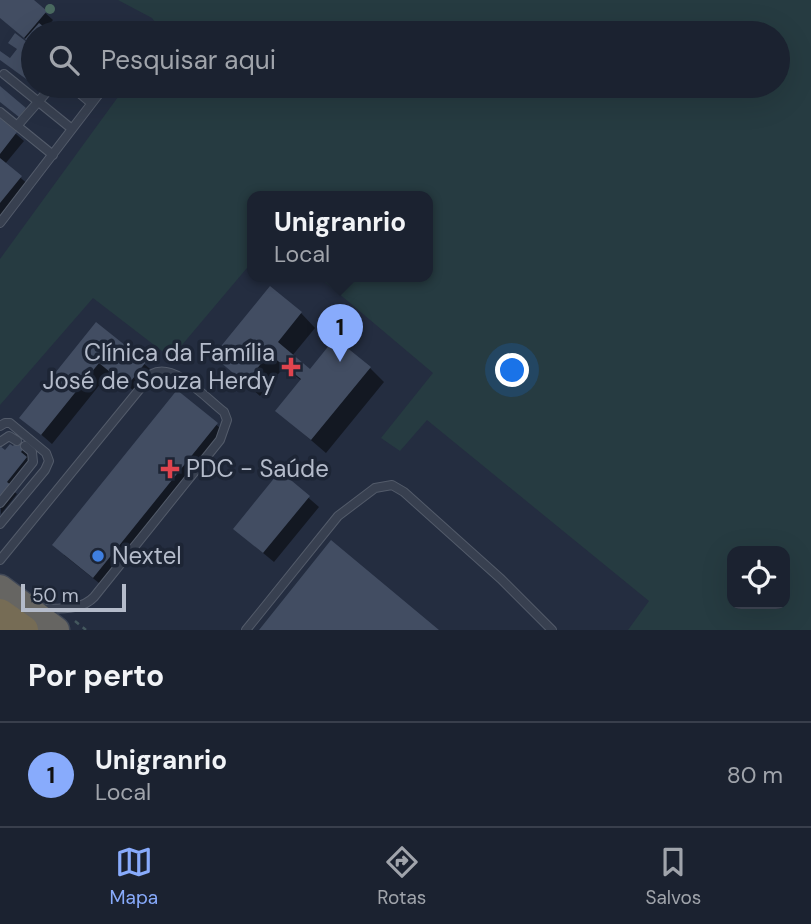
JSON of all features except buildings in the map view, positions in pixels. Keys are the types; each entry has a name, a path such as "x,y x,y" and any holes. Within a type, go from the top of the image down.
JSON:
{"highway":[{"path":"0,589 17,618 56,630"}],"lane":[{"path":"4,74 21,87"},
{"path":"35,98 72,129"},
{"path":"17,126 42,98"},
{"path":"85,98 91,103"},
{"path":"0,223 95,98"},
{"path":"0,112 52,155"},
{"path":"0,560 152,374 159,370 175,373 224,412 226,425 220,440 88,603 17,618"},
{"path":"0,426 10,423 46,453 49,461 45,470 0,524"},
{"path":"0,442 9,436 32,452 33,462 0,503"},
{"path":"246,630 338,516 375,488 392,485 404,492 501,579 552,630"}],"green space":[{"path":"118,0 811,0 811,630 628,630 649,601 427,420 400,451 381,438 433,373 325,282 433,282 433,191 247,191 247,268 171,358 93,298 0,405 0,259 117,98 790,98 790,21 154,21"}],"place":[{"name":"Unigranrio","path":"340,362"},
{"name":"Clínica da Família José de Souza Herdy","path":"291,367"},
{"name":"PDC - Saúde","path":"170,469"},
{"name":"Nextel","path":"98,556"}]}
